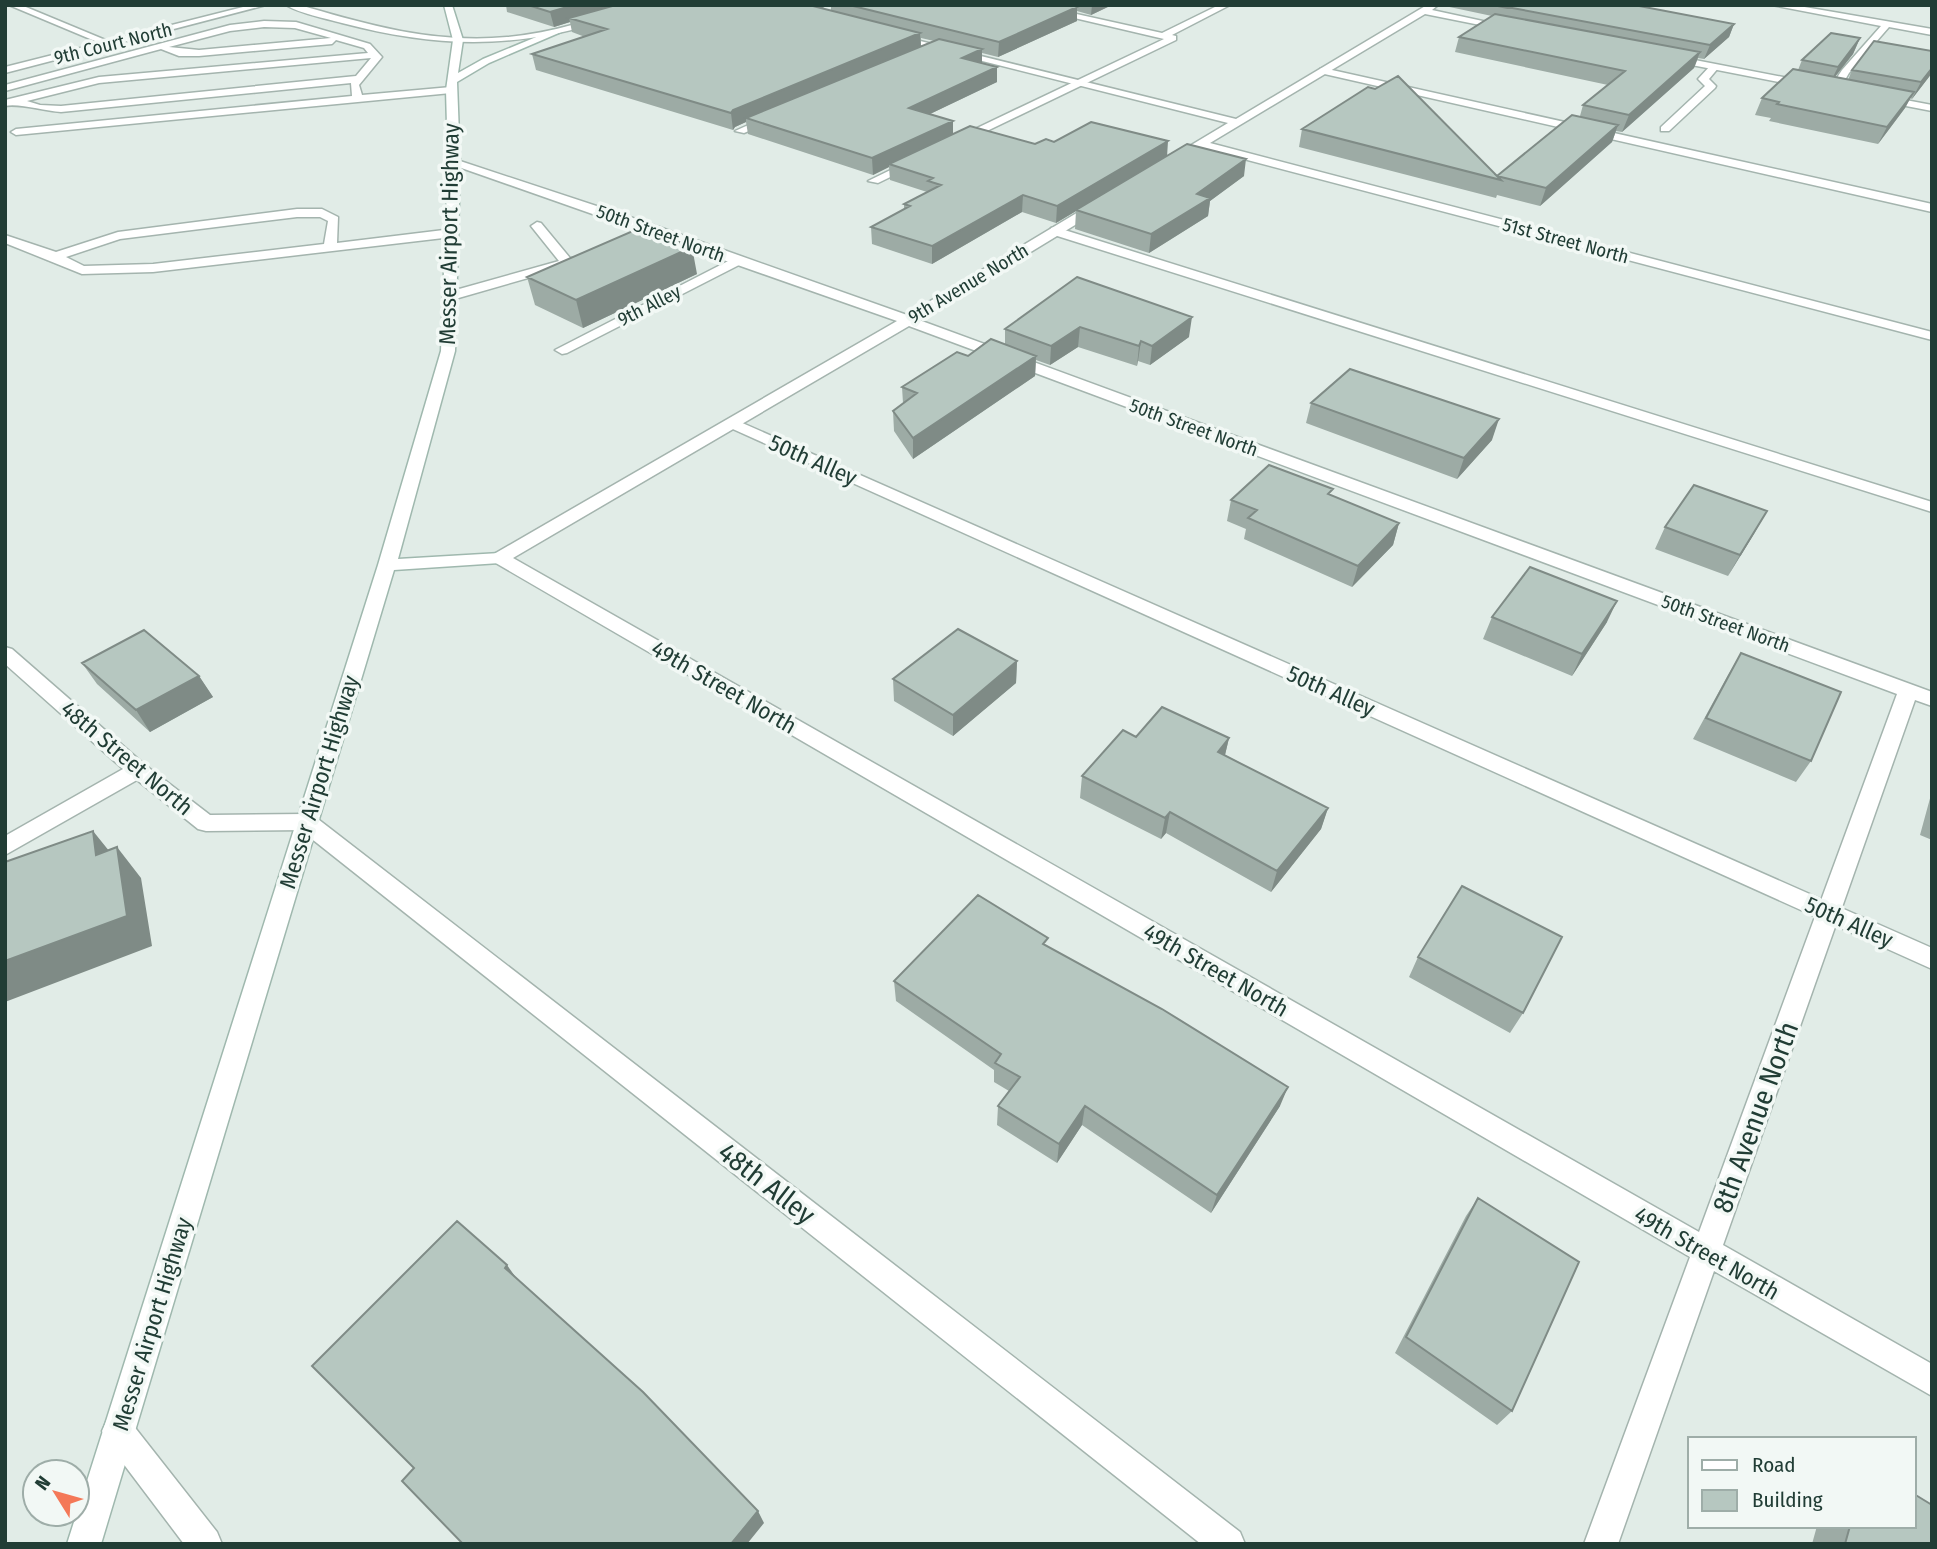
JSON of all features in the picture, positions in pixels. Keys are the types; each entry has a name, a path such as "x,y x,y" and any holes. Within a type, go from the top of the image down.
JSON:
{"street":[{"path":"13,5 110,44"},
{"name":"9th Court North","path":"5,70 262,5"},
{"path":"290,5 351,23 458,40 485,41 556,32"},
{"name":"Messer Airport Highway","path":"84,1544 387,565 448,351 454,162 451,86 458,40 448,5"},
{"path":"11,136 451,86 486,61 556,32 647,5"},
{"path":"947,146 1173,38 1023,5"},
{"path":"1163,36 1226,5"},
{"path":"1409,5 1516,29"},
{"path":"1776,5 1932,32"},
{"path":"1156,171 1429,8"},
{"path":"18,15 30,12"},
{"path":"5,88 230,29 264,24 296,25 367,46 375,55"},
{"path":"1834,90 1845,72 1887,24"},
{"path":"875,32 1237,122"},
{"path":"160,47 191,53 344,39"},
{"path":"912,58 937,48"},
{"path":"182,72 191,53"},
{"path":"358,98 354,85 375,55"},
{"path":"10,102 79,82 375,55"},
{"path":"1661,57 1846,92"},
{"path":"1665,129 1712,86 1703,79 1714,66"},
{"path":"1323,71 1932,208"},
{"path":"10,102 61,109 359,79"},
{"path":"1871,97 1932,108"},
{"path":"740,131 789,110"},
{"name":"51st Street North","path":"1200,144 1932,336"},
{"path":"874,181 923,158"},
{"name":"50th Street North","path":"454,162 907,321 1920,695"},
{"name":"9th Avenue North","path":"500,558 907,321 1111,198"},
{"path":"55,257 118,236 297,213 322,214 334,220 330,248"},
{"path":"450,296 574,261 537,226"},
{"path":"626,239 650,229"},
{"path":"1055,231 1932,507"},
{"path":"5,239 82,270 153,268 452,233"},
{"name":"9th Alley","path":"562,350 736,261"},
{"name":"50th Alley","path":"731,423 1932,959"},
{"path":"387,565 500,558"},
{"name":"49th Street North","path":"500,558 1932,1381"},
{"name":"48th Street North","path":"5,653 138,771 206,823 306,822"},
{"name":"8th Avenue North","path":"1601,1544 1828,913 1920,695"},
{"path":"5,846 138,771"},
{"name":"48th Alley","path":"306,822 1228,1544"},
{"path":"118,1430 205,1544"}],"building":[{"path":"528,5 574,5 550,12"},
{"path":"616,5 809,5 920,33 731,113 532,54 607,29 569,18"},
{"path":"849,5 1072,5 1077,7 999,42"},
{"path":"1634,5 1734,24 1710,45 1507,7"},
{"path":"1495,14 1700,52 1629,115 1583,105 1625,71 1459,37"},
{"path":"1831,33 1860,38 1838,67 1802,60"},
{"path":"939,39 982,49 962,58 997,67 909,108 953,121 872,158 746,118"},
{"path":"1874,41 1932,51 1932,68 1921,82 1852,70"},
{"path":"1793,69 1914,92 1887,127 1777,104 1779,102 1762,98"},
{"path":"1398,76 1501,180 1302,129 1368,87 1375,89"},
{"path":"1572,115 1618,125 1546,188 1497,176"},
{"path":"1091,122 1168,141 1057,206 1023,195 932,246 871,227 910,206 904,204 941,185 928,181 933,178 889,164 970,126 1035,144 1046,139 1054,142"},
{"path":"1187,144 1246,159 1197,194 1210,198 1151,234 1076,210"},
{"path":"642,227 692,247 576,300 527,277"},
{"path":"1077,277 1192,317 1152,346 1141,341 1139,346 1080,327 1051,346 1005,329"},
{"path":"991,339 1036,356 913,438 893,411 917,393 902,387 957,352 968,356"},
{"path":"1350,369 1499,419 1464,458 1311,403"},
{"path":"1269,465 1333,489 1328,494 1399,523 1358,566 1248,518 1257,510 1231,500"},
{"path":"1694,485 1767,511 1740,555 1665,527"},
{"path":"1530,567 1617,601 1582,654 1492,617"},
{"path":"958,629 1017,661 953,715 893,679"},
{"path":"144,630 199,676 136,710 82,663"},
{"path":"1741,653 1841,692 1811,761 1706,718"},
{"path":"1162,707 1229,738 1218,752 1328,808 1277,871 1170,812 1165,818 1082,776 1123,730 1136,737"},
{"path":"93,831 96,855 117,847 127,916 5,961 5,862"},
{"path":"1462,886 1562,937 1523,1013 1418,957"},
{"path":"978,895 1048,938 1043,944 1162,1009 1288,1087 1217,1195 1085,1106 1059,1144 998,1106 1020,1077 995,1063 1001,1054 894,981"},
{"path":"1478,1198 1579,1262 1512,1411 1406,1337"},
{"path":"457,1221 507,1265 505,1268 643,1392 758,1511 731,1544 463,1544 402,1481 414,1468 312,1366"},
{"path":"1916,1495 1932,1505 1932,1544 1845,1544 1849,1528 1916,1528"}]}
